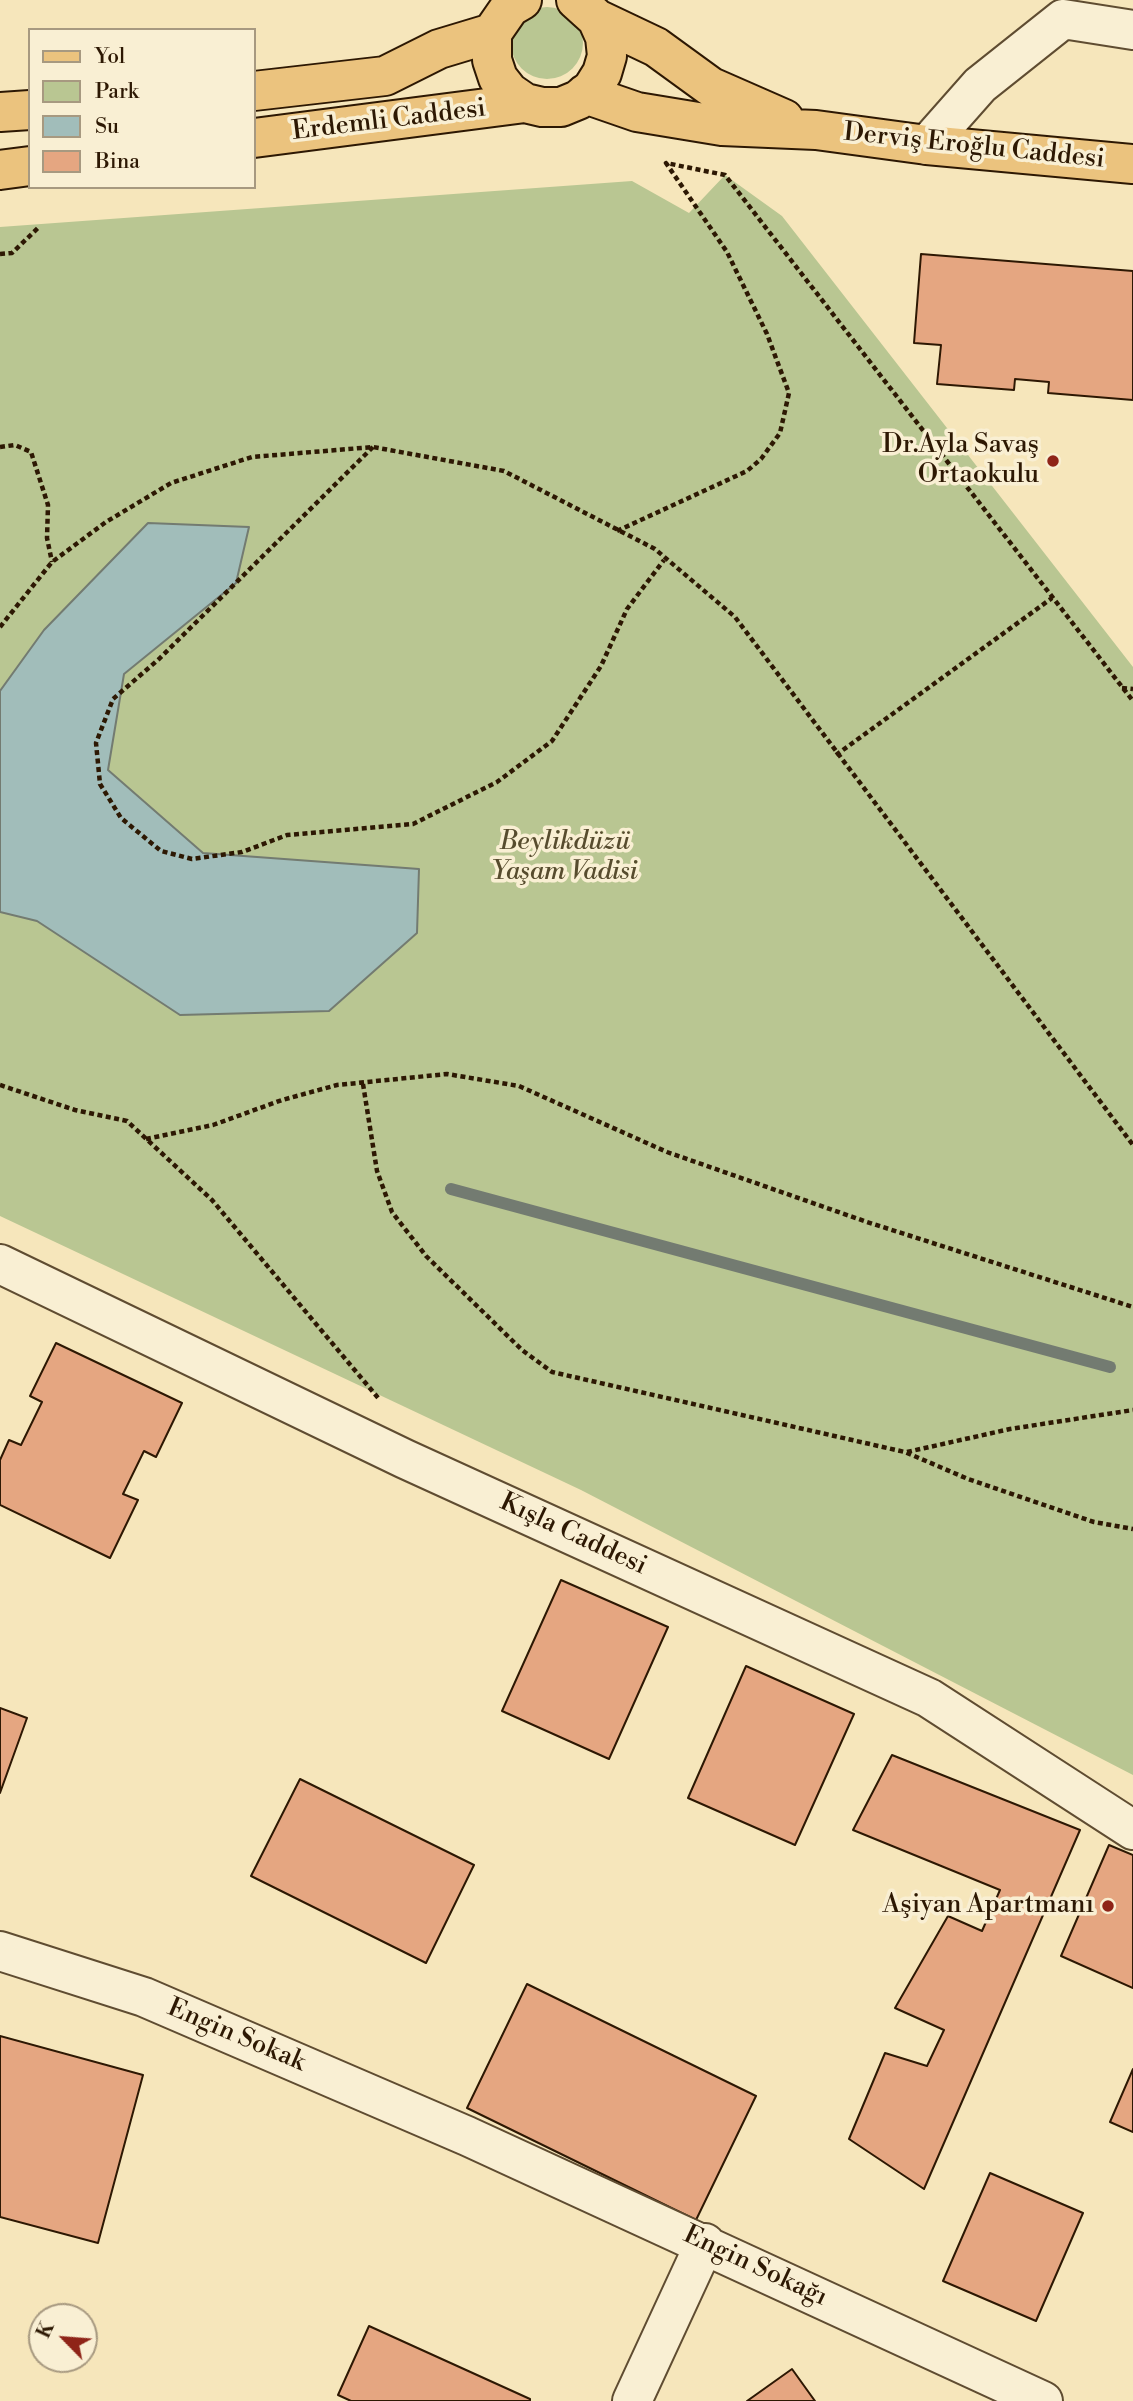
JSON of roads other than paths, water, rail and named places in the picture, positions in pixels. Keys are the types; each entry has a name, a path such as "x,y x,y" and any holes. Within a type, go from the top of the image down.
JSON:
{"main road":[{"path":"585,6 606,37 607,56 601,73 585,94 637,112 722,126 816,130"},
{"path":"585,6 656,47 711,87 768,114 816,130"},
{"path":"508,10 492,60 498,78 509,92 525,103"},
{"name":"Erdemli Caddesi","path":"256,91 385,76 508,10"},
{"name":"Erdemli Caddesi","path":"256,138 525,103 561,107 585,94"},
{"path":"0,112 28,110"},
{"name":"Derviş Eroğlu Caddesi","path":"816,130 927,145 1133,164"},
{"path":"0,170 28,166"}],"street":[{"path":"927,145 980,85 1063,19 1133,30"},
{"name":"Kışla Caddesi","path":"0,1265 405,1459 929,1698 1133,1830"},
{"name":"Engin Sokak","path":"0,1951 144,1997 467,2136"},
{"name":"Engin Sokağı","path":"467,2136 1043,2401"},
{"path":"632,2401 705,2244"}],"water":[{"path":"148,523 249,527 236,583 124,674 108,770 203,853 419,869 417,933 329,1011 180,1015 37,921 0,912 0,691 44,630"}],"waterway":[{"path":"451,1189 1110,1367"}],"place":[{"name":"Dr.Ayla Savaş Ortaokulu","path":"1053,461"},
{"name":"Aşiyan Apartmanı","path":"1108,1906"}],"park label":[{"name":"Beylikdüzü Yaşam Vadisi","path":"565,858"}]}
